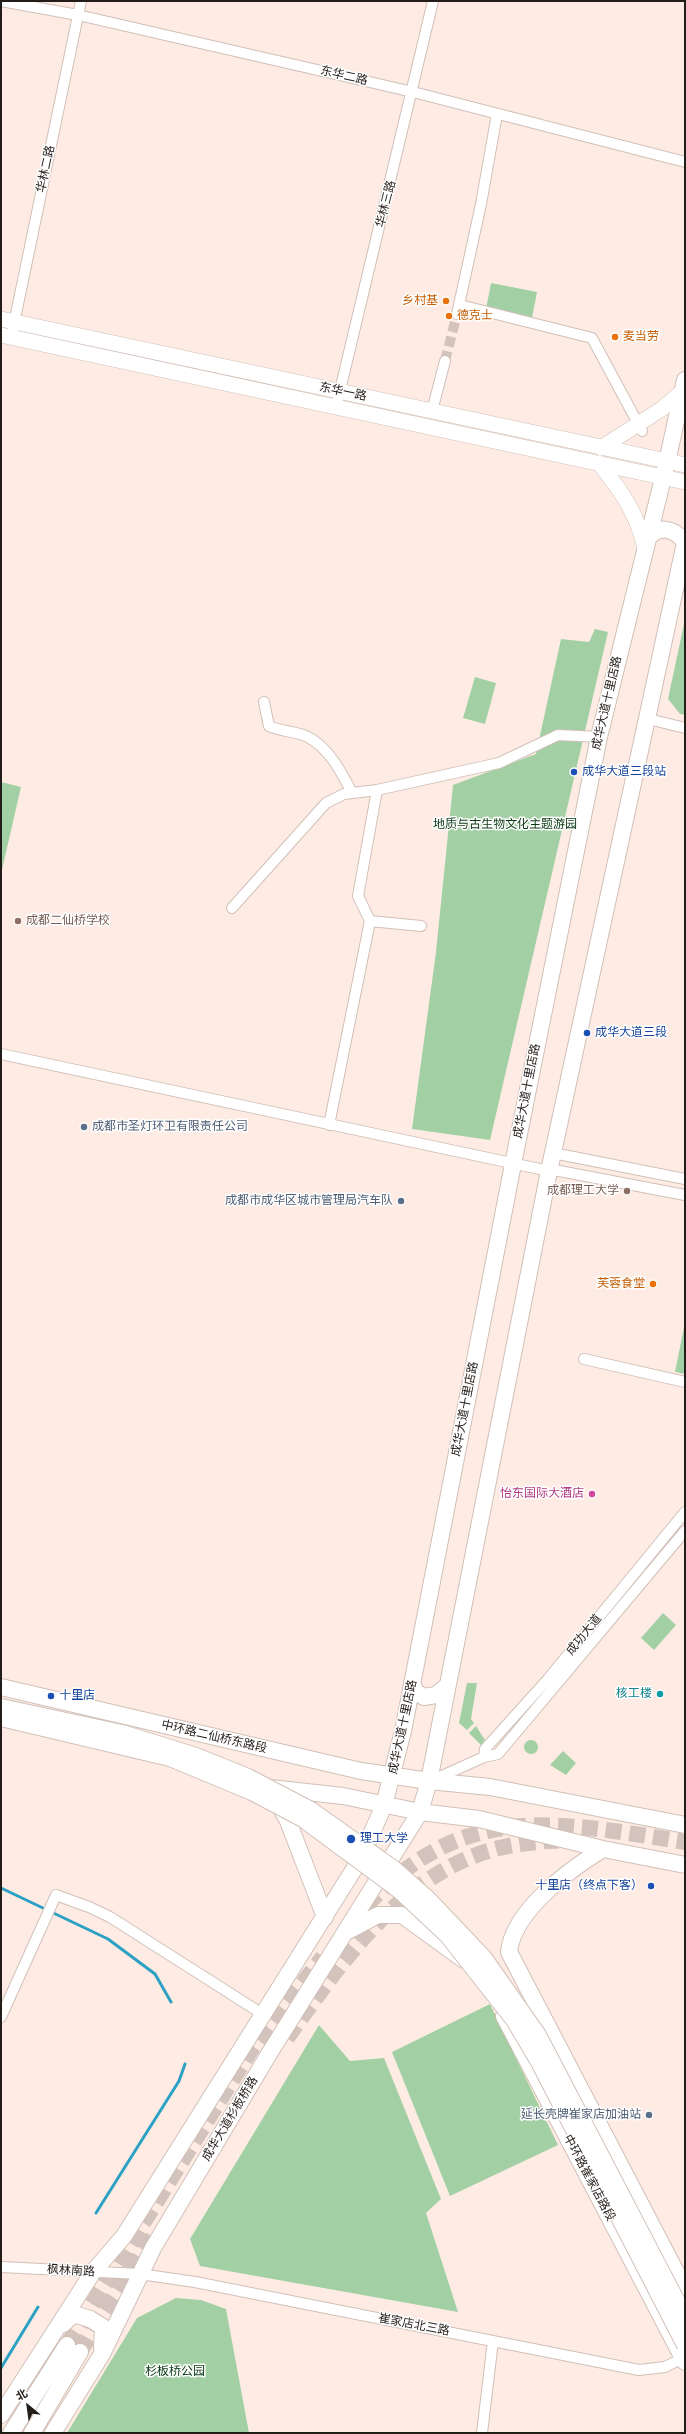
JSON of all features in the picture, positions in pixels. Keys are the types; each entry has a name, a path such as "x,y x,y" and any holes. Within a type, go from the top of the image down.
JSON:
{"main road":[{"name":"成华大道十里店路","path":"384,1805 393,1775 412,1683 513,1164 599,737 667,462 684,386"},
{"path":"420,1812 429,1781 549,1170 685,543 674,532 662,529 652,533 646,543"},
{"path":"412,1683 416,1692 424,1697 436,1695 447,1686"},
{"name":"中环路二仙桥东路段","path":"1,1687 345,1767 429,1781 490,1787 685,1825"},
{"path":"1,1707 122,1734 196,1756 248,1777 311,1810 394,1869 428,1900 484,1958 538,2035 685,2317"},
{"path":"1,1718 170,1758 218,1778 303,1819 399,1890 448,1936 514,2020 540,2064 685,2356"},
{"path":"1,1724 254,1786 343,1796 420,1812 479,1819 603,1849 685,1865"},
{"path":"254,1786 278,1801 288,1821 325,1917"},
{"path":"1,2415 93,2272 124,2236 264,2015 361,1858 384,1805"},
{"name":"成华大道杉板桥路","path":"53,2433 102,2354 153,2248 269,2054 347,1932 420,1812"},
{"path":"603,1849 546,1891 523,1919 510,1939 509,1952 685,2289"},
{"name":"中环路崔家店路段","path":"347,1932 378,1915 402,1915 462,1956 478,1975 492,1994 685,2356"},
{"path":"58,2328 74,2314 90,2319 103,2327 102,2354"},
{"path":"11,2433 74,2349 32,2433"}],"street":[{"name":"东华二路","path":"1,1 78,15 413,92 685,162"},
{"name":"华林二路","path":"6,336 8,320 81,1"},
{"name":"华林三路","path":"336,407 413,92 433,1"},
{"path":"497,114 458,309 592,338 641,427"},
{"name":"东华一路","path":"8,320 685,466"},
{"name":"东华一路","path":"6,336 685,482"},
{"path":"432,411 445,361"},
{"path":"601,448 641,427 663,408 684,386"},
{"path":"599,463 630,507 646,543"},
{"path":"264,702 269,726 279,731 308,737 327,753 340,770 352,793"},
{"path":"648,719 685,728"},
{"path":"232,908 326,803 344,794 377,790 499,763 558,735 599,737"},
{"path":"329,1125 370,921 358,896 377,790"},
{"path":"370,921 421,926"},
{"path":"1,1054 513,1164 685,1195"},
{"path":"553,1153 685,1179"},
{"path":"584,1359 685,1382"},
{"name":"成功大道","path":"484,1757 485,1750 548,1679 685,1512"},
{"name":"成功大道","path":"429,1781 484,1757 498,1754 685,1530"},
{"path":"1,2017 56,1895 89,1907 110,1917 264,2015"},
{"name":"枫林南路","path":"1,2267 140,2274"},
{"name":"崔家店北三路","path":"140,2274 195,2282 639,2370 665,2367 685,2356"},
{"path":"482,2433 493,2341"}],"green space":[{"path":"491,283 537,292 532,318 486,309"},
{"path":"685,619 685,715 680,714 668,699"},
{"name":"地质与古生物文化主题游园","path":"595,629 608,632 490,1140 412,1129 436,952 453,785 536,754 561,639 589,642"},
{"path":"475,677 496,683 485,724 463,718"},
{"path":"1,782 21,787 1,874"},
{"path":"685,1322 685,1374 675,1372"},
{"path":"663,1613 676,1625 654,1650 641,1638"},
{"path":"467,1683 477,1683 471,1719 474,1723 467,1730 459,1723"},
{"path":"476,1726 485,1740 481,1745 469,1733"},
{"path":"528,1740 534,1740 538,1744 538,1750 534,1754 528,1754 524,1750 524,1744"},
{"path":"563,1751 576,1763 566,1775 550,1765"},
{"path":"490,2004 558,2145 450,2196 392,2052"},
{"path":"319,2025 350,2061 384,2058 441,2199 426,2213 458,2312 200,2266 190,2239"},
{"name":"杉板桥公园","path":"176,2298 201,2300 226,2309 249,2433 67,2433 137,2318"}],"waterway":[{"path":"1,1888 108,1939 155,1974 171,2002"},
{"path":"96,2213 179,2081 185,2064"},
{"path":"1,2368 38,2307"}],"tunnel":[{"path":"445,361 457,314"},
{"path":"366,1906 402,1872 439,1848 476,1834 514,1827 554,1826 595,1829 685,1842"},
{"path":"287,2038 334,1974 360,1942 388,1913 418,1887 451,1866 488,1851 528,1843 561,1841"},
{"path":"67,2345 253,2047 323,1957"},
{"path":"80,2352 103,2313 153,2237"}],"place":[{"name":"乡村基","path":"446,301"},
{"name":"德克士","path":"449,316"},
{"name":"麦当劳","path":"615,337"},
{"name":"成华大道三段站","path":"574,772"},
{"name":"成都二仙桥学校","path":"18,921"},
{"name":"成华大道三段","path":"587,1033"},
{"name":"成都市圣灯环卫有限责任公司","path":"84,1127"},
{"name":"成都理工大学","path":"627,1191"},
{"name":"成都市成华区城市管理局汽车队","path":"401,1201"},
{"name":"芙蓉食堂","path":"653,1284"},
{"name":"怡东国际大酒店","path":"592,1494"},
{"name":"核工楼","path":"660,1694"},
{"name":"十里店","path":"51,1696"},
{"name":"理工大学","path":"351,1839"},
{"name":"十里店（终点下客）","path":"651,1886"},
{"name":"延长壳牌崔家店加油站","path":"649,2115"}]}
